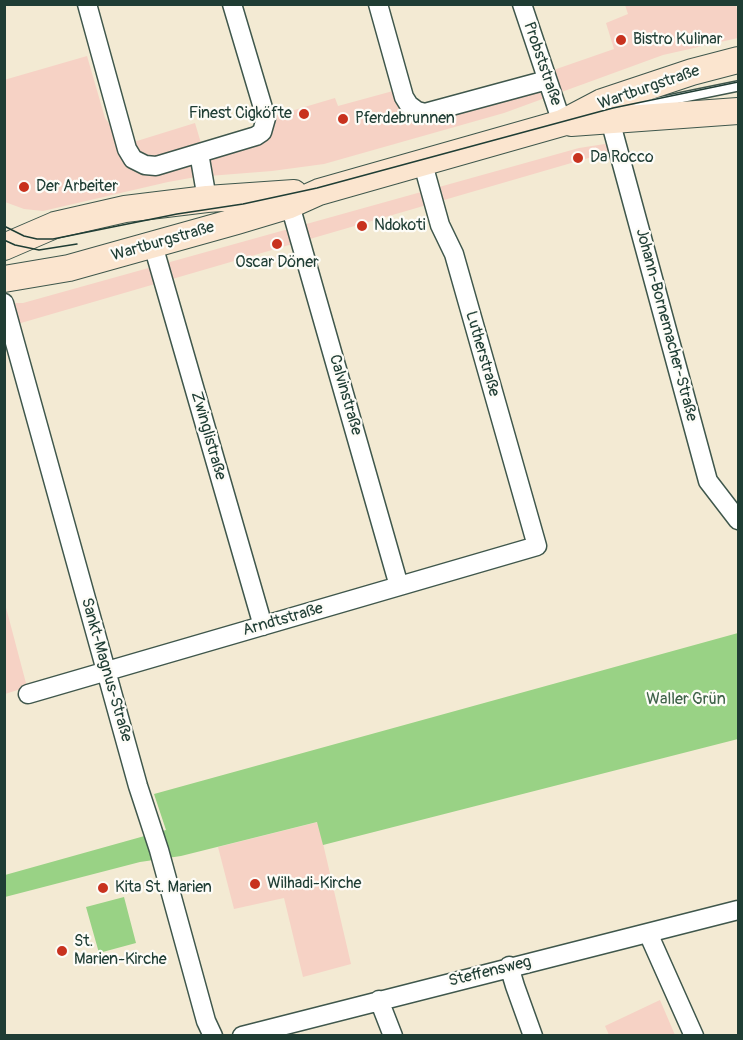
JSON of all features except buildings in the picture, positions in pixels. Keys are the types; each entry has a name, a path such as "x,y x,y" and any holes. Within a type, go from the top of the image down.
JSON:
{"street":[{"path":"87,4 127,149 133,159 145,165 156,166 256,136 262,132 271,118 232,4"},
{"path":"378,4 400,88 409,105 417,111 425,113 547,80"},
{"name":"Probststraße","path":"522,4 562,123"},
{"name":"Wartburgstraße","path":"4,279 69,268 290,205 319,192 562,123 602,102 692,72 738,60"},
{"name":"Wartburgstraße","path":"562,123 738,111"},
{"name":"Johann-Bornemacher-Straße","path":"610,120 708,481 738,520"},
{"path":"199,153 207,199"},
{"name":"Lutherstraße","path":"423,164 441,225 454,254 537,546"},
{"name":"Wartburgstraße","path":"4,247 56,225 126,209 207,199 319,192"},
{"name":"Calvinstraße","path":"290,205 399,586"},
{"name":"Zwinglistraße","path":"153,245 263,626"},
{"name":"Sankt-Magnus-Straße","path":"4,303 138,786 165,870 206,1021 213,1035"},
{"name":"Arndtstraße","path":"28,693 537,546"},
{"name":"Steffensweg","path":"242,1035 738,910"},
{"path":"648,933 694,1035"},
{"path":"509,966 533,1035"},
{"path":"379,1000 393,1035"}],"lane":[{"path":"562,123 738,86"}],"shaded area":[{"path":"625,5 736,5 738,38 663,55 504,113 324,164 196,177 43,211 24,209 5,202 4,80 87,56 105,118 124,145 195,123 203,150 255,135 264,119 335,98 338,106 404,88 417,110 542,74 614,49 606,23 628,14"},
{"path":"605,144 616,150 14,325 5,303 23,303 579,148"},
{"path":"4,600 27,687 5,694 4,694"},
{"path":"318,822 351,964 303,977 284,898 234,909 218,847"},
{"path":"660,1000 675,1035 609,1035 605,1026"}],"green space":[{"name":"Waller Grün","path":"738,633 738,739 323,845 317,822 181,856 140,862 5,897 5,875 166,830 154,794"},
{"path":"124,897 136,943 99,953 86,907"}],"tram line":[{"path":"4,226 24,236 53,239 177,214 243,204 317,188 613,108 738,82"},
{"path":"4,240 39,250 77,244"}],"place":[{"name":"Bistro Kulinar","path":"621,40"},
{"name":"Finest Cigköfte","path":"304,114"},
{"name":"Pferdebrunnen","path":"343,119"},
{"name":"Da Rocco","path":"578,158"},
{"name":"Der Arbeiter","path":"24,187"},
{"name":"Ndokoti","path":"362,226"},
{"name":"Oscar Döner","path":"277,244"},
{"name":"Wilhadi-Kirche","path":"255,884"},
{"name":"Kita St. Marien","path":"103,888"},
{"name":"St. Marien-Kirche","path":"62,951"}]}
